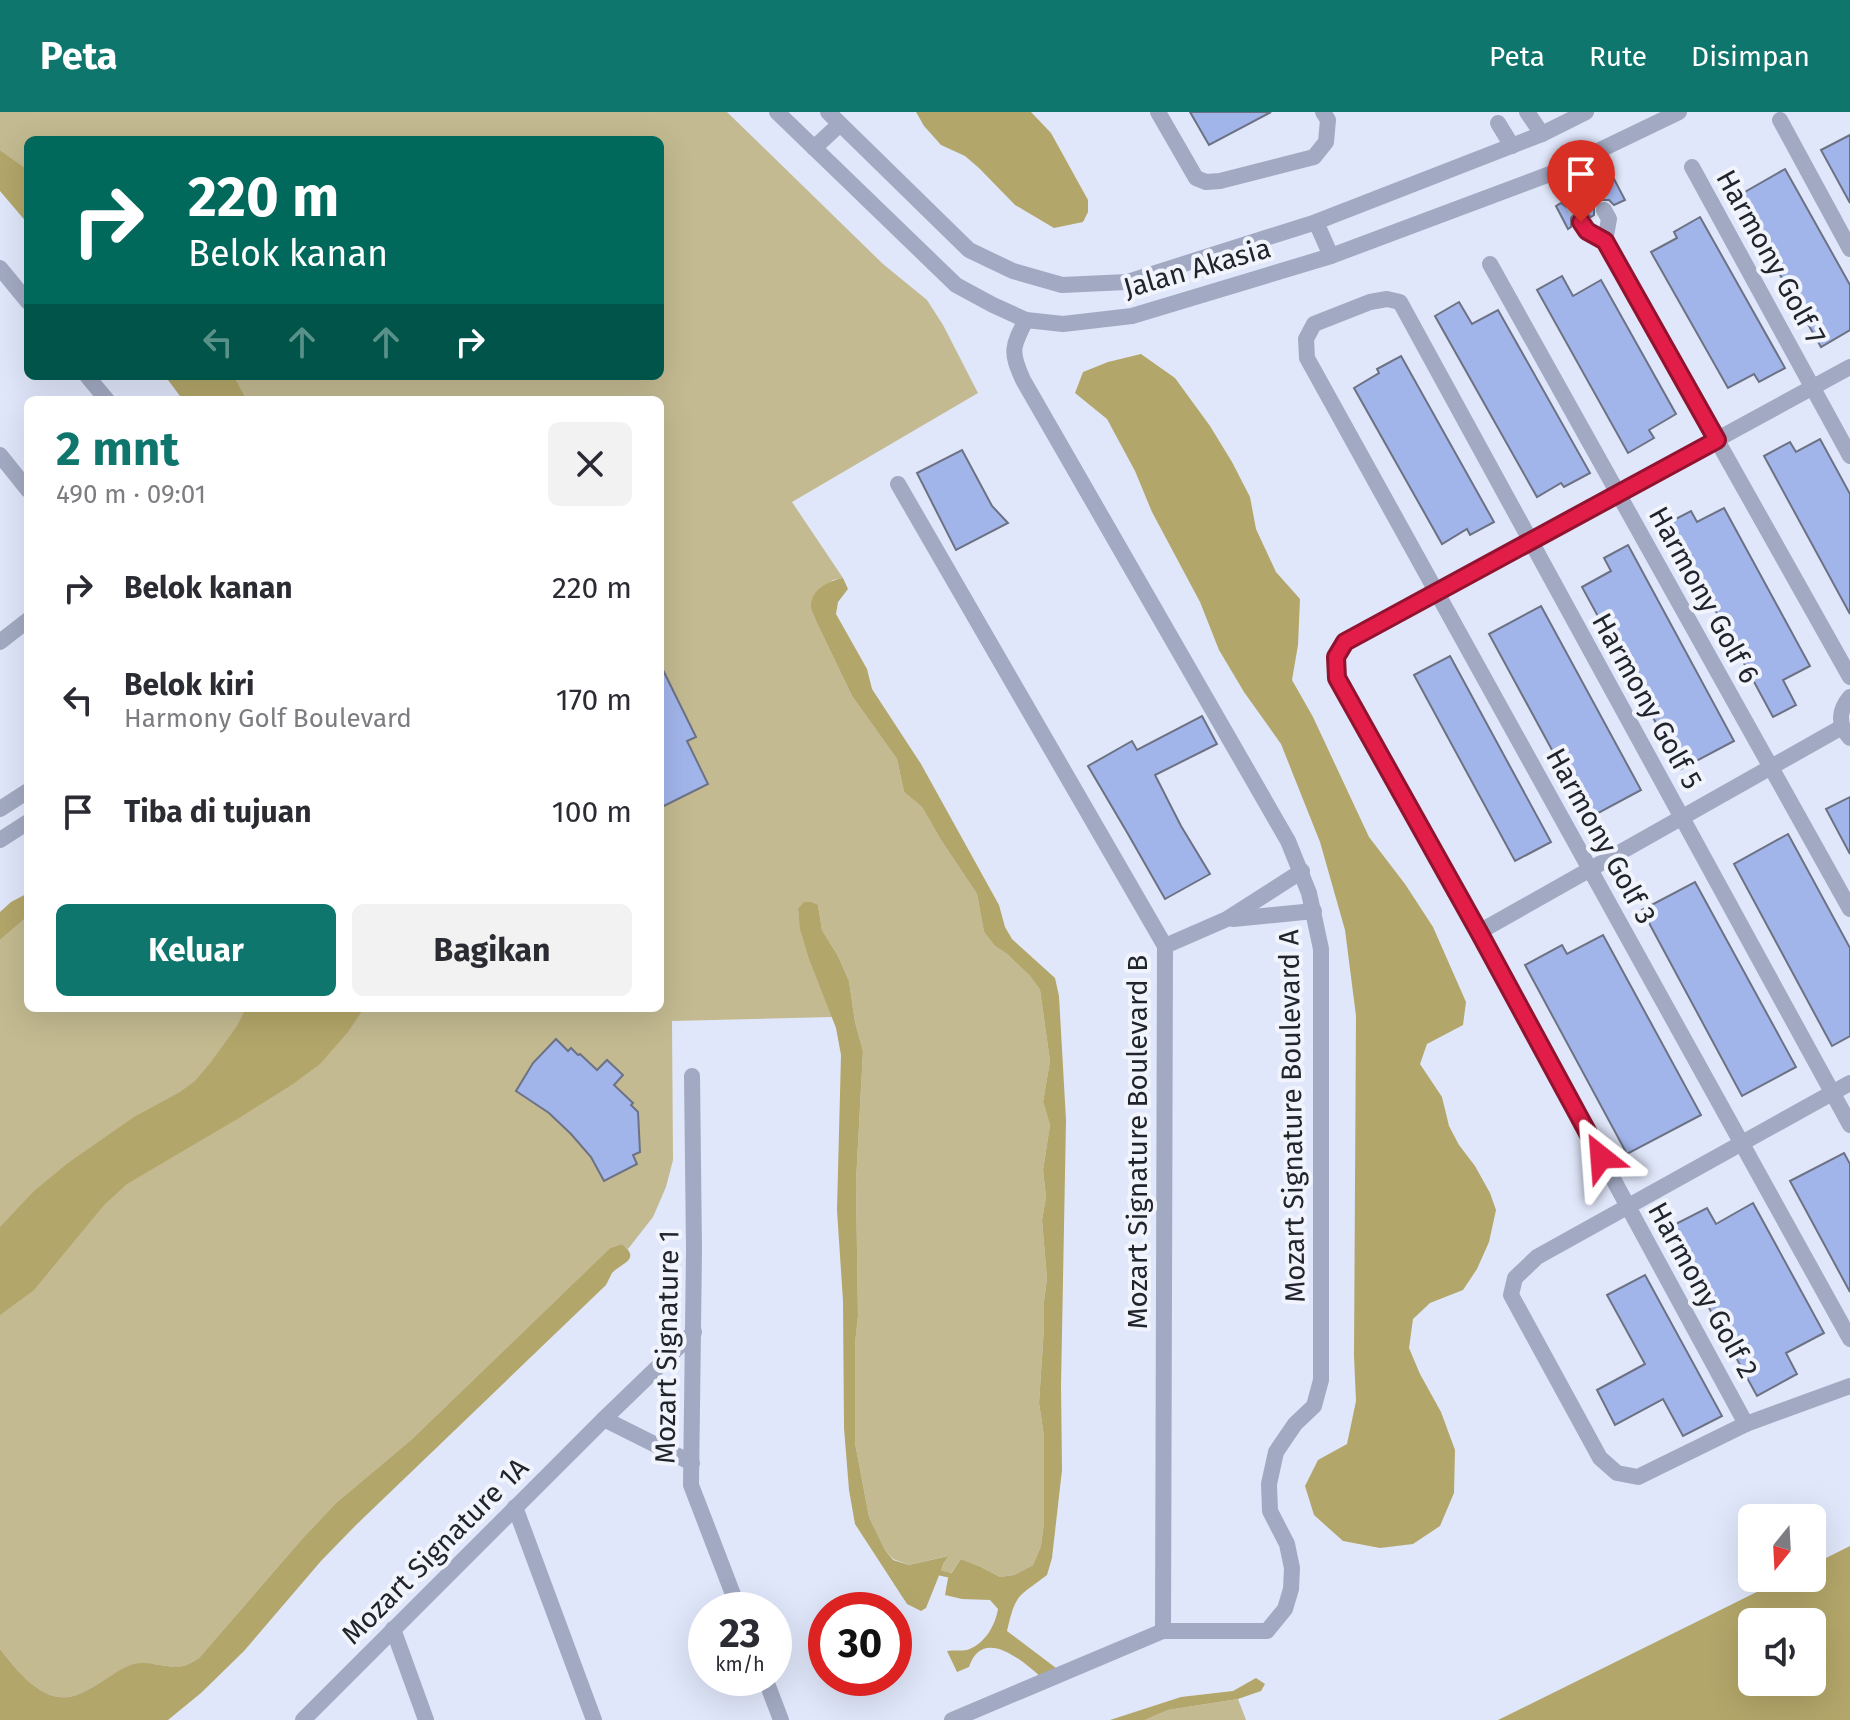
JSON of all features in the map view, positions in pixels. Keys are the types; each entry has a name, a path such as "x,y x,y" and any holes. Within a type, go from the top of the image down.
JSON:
{"street":[{"path":"1158,112 1196,178 1206,182 1314,157 1326,142 1328,120 1323,112"},
{"path":"1527,112 1542,134"},
{"name":"Jalan Akasia","path":"834,118 969,250 1013,271 1062,285 1127,282 1316,222 1542,134 1586,112"},
{"name":"Jalan Akasia","path":"784,114 814,148 956,285 1026,320 1063,324 1132,316 1331,256 1559,170 1679,112"},
{"path":"814,148 834,118"},
{"path":"1780,120 1850,249"},
{"path":"1498,123 1512,146"},
{"path":"1582,159 1594,186"},
{"name":"Harmony Golf 7","path":"1692,167 1850,456"},
{"path":"1559,170 1571,198"},
{"path":"1604,210 1609,219 1605,241"},
{"path":"1316,222 1331,256"},
{"path":"1581,222 1587,231 1605,241 1850,677"},
{"name":"Harmony Golf 6","path":"1490,264 1850,909"},
{"path":"0,268 24,297"},
{"name":"Harmony Golf 3","path":"1400,302 1387,299 1370,302 1314,324 1306,339 1307,358 1850,1339"},
{"name":"Harmony Golf 5","path":"1400,302 1850,1125"},
{"name":"Mozart Signature Boulevard A","path":"952,1720 1163,1631 1267,1631 1285,1609 1291,1589 1292,1568 1287,1544 1270,1511 1269,1484 1276,1452 1295,1424 1314,1406 1321,1380 1321,949 1314,911 1302,871 1288,841 1023,380 1013,358 1015,340 1026,320"},
{"path":"1437,592 1850,367"},
{"path":"90,380 104,396"},
{"path":"0,455 24,485"},
{"name":"Mozart Signature Boulevard B","path":"898,484 1165,946 1163,1631"},
{"name":"Harmony Golf 2","path":"1437,592 1345,642 1336,657 1337,678 1479,932 1746,1424"},
{"path":"0,642 24,623"},
{"path":"1479,932 1771,767 1846,732 1840,717 1850,697"},
{"path":"0,809 24,794"},
{"path":"0,840 24,825"},
{"path":"1165,946 1227,919 1302,871"},
{"path":"1227,919 1314,911"},
{"name":"Mozart Signature 1","path":"692,1076 694,1332 691,1485 732,1592"},
{"path":"1850,1083 1537,1257 1515,1278 1511,1295 1600,1458 1617,1473 1638,1477 1746,1424 1850,1386"},
{"name":"Mozart Signature 1A","path":"303,1720 694,1332"},
{"path":"604,1419 692,1463"},
{"path":"515,1507 594,1720"},
{"path":"393,1629 426,1720"},
{"path":"772,1696 781,1720"}],"shaded area":[{"path":"0,112 727,112 883,264 927,300 978,393 792,502 843,578 833,580 811,605 852,696 897,759 904,792 922,807 977,894 984,932 995,946 1030,976 1040,990 1050,1061 1043,1102 1050,1125 1043,1170 1046,1197 1042,1220 1047,1279 1039,1403 1044,1436 1044,1522 1041,1546 1033,1565 1014,1575 1000,1577 961,1559 951,1573 941,1571 947,1556 909,1565 893,1559 885,1550 869,1517 855,1443 858,1316 856,1182 863,1051 849,981 822,930 818,905 798,909 807,951 832,1017 672,1021 673,1160 653,1217 628,1249 622,1244 610,1248 411,1440 336,1503 199,1658 183,1666 140,1665 79,1694 58,1697 29,1682 0,1649 0,940 24,919 24,1012 664,1012 664,396 245,396 236,380 664,380 664,136 24,136 24,167 0,150"},
{"path":"916,112 1031,112 1051,133 1088,200 1088,212 1083,222 1054,228 1015,205 965,156 941,145"},
{"path":"0,150 24,167 24,219 0,191"},
{"path":"1141,354 1175,378 1210,426 1250,497 1256,529 1276,572 1300,599 1298,645 1292,680 1313,717 1369,837 1433,927 1466,1002 1463,1025 1427,1044 1420,1064 1442,1097 1449,1126 1475,1166 1496,1210 1489,1242 1463,1290 1430,1303 1413,1319 1409,1348 1441,1412 1455,1450 1454,1493 1440,1526 1413,1544 1380,1548 1343,1541 1314,1515 1305,1486 1318,1460 1347,1444 1356,1401 1356,1016 1345,930 1320,842 1281,744 1219,650 1200,602 1107,419 1075,393 1083,372"},
{"path":"168,380 236,380 245,396 180,396"},
{"path":"843,578 848,589 838,602 836,614 867,669 872,689 921,764 999,905 1012,939 1055,978 1059,996 1066,1120 1062,1470 1052,1558 1047,1575 1019,1597 1007,1631 1056,1668 1043,1679 1015,1657 994,1648 984,1649 975,1655 969,1667 957,1672 947,1651 967,1650 984,1639 992,1628 998,1609 990,1600 945,1595 948,1578 961,1559 1000,1577 1014,1575 1033,1565 1041,1546 1044,1436 1039,1403 1047,1279 1042,1220 1046,1197 1043,1170 1050,1125 1043,1102 1050,1061 1040,990 1030,976 995,946 984,932 977,894 922,807 904,792 897,759 852,696 815,619 811,606 817,590"},
{"path":"24,895 24,919 0,940 0,912"},
{"path":"804,902 818,905 822,930 849,981 863,1051 856,1182 858,1316 855,1443 869,1517 893,1560 909,1565 948,1556 926,1608 921,1611 912,1606 912,1592 899,1592 855,1524 849,1490 837,1210 841,1055 836,1028 800,929 798,909"},
{"path":"244,1012 361,1012 320,1064 293,1084 127,1184 104,1205 34,1290 0,1315 0,1227 34,1191 68,1163 134,1117 195,1081"},
{"path":"622,1244 628,1249 630,1258 612,1273 606,1285 356,1525 244,1651 168,1720 0,1720 0,1649 29,1682 58,1697 79,1694 134,1664 177,1667 199,1658 336,1503 411,1440 610,1248"},
{"path":"1850,1546 1850,1720 1498,1720 1757,1592 1826,1592 1826,1558"},
{"path":"1256,1678 1265,1684 1261,1691 1238,1699 1168,1710 1145,1720 1110,1720 1181,1697 1233,1691"},
{"path":"1238,1699 1246,1720 1145,1720 1168,1710"}],"building":[{"path":"1190,112 1271,112 1209,145"},
{"path":"1850,135 1850,203 1821,150"},
{"path":"1785,169 1850,285 1850,330 1821,347 1736,197"},
{"path":"1613,177 1625,200 1614,205 1609,200 1599,200 1594,205 1594,215 1591,217 1585,212 1576,212 1568,229 1556,206 1561,203 1569,209 1576,208 1582,200 1581,193 1584,191 1592,197 1599,196 1605,188 1604,181"},
{"path":"1700,217 1785,368 1759,382 1754,374 1728,388 1651,252 1677,238 1674,232"},
{"path":"1562,276 1573,296 1601,280 1676,414 1649,430 1654,438 1628,453 1537,290"},
{"path":"1459,302 1472,324 1498,310 1590,473 1564,487 1561,483 1537,497 1435,316"},
{"path":"1401,356 1494,522 1470,535 1467,529 1442,544 1354,388 1379,373 1377,369"},
{"path":"1820,439 1850,494 1850,614 1764,456 1790,442 1796,452"},
{"path":"962,450 992,506 1008,523 956,550 917,473"},
{"path":"1724,508 1810,666 1783,680 1796,705 1773,717 1668,523 1691,511 1697,522"},
{"path":"1628,545 1734,741 1681,769 1582,587 1611,571 1604,558"},
{"path":"1541,606 1641,790 1589,818 1489,634"},
{"path":"1450,656 1551,842 1515,861 1414,675"},
{"path":"664,672 696,737 687,741 708,784 664,806"},
{"path":"1202,716 1217,744 1155,775 1210,874 1165,899 1088,766 1132,741 1137,750"},
{"path":"1850,797 1850,854 1826,809"},
{"path":"1788,834 1850,948 1850,1036 1832,1046 1734,864"},
{"path":"1695,882 1796,1067 1742,1096 1642,910"},
{"path":"1603,935 1701,1115 1627,1154 1525,965 1562,945 1567,954"},
{"path":"556,1039 568,1051 571,1048 580,1054 597,1070 607,1060 623,1075 614,1085 638,1112 640,1152 633,1155 637,1164 604,1181 591,1157 571,1134 549,1113 516,1091 533,1063"},
{"path":"1844,1153 1850,1164 1850,1292 1790,1181"},
{"path":"1753,1203 1824,1333 1786,1353 1797,1374 1757,1396 1666,1229 1707,1208 1716,1224"},
{"path":"1645,1275 1722,1416 1683,1436 1663,1399 1615,1425 1597,1390 1645,1364 1607,1295"}],"waterway":[{"path":"940,1573 949,1575"}],"tunnel":[{"path":"1594,186 1604,210"},
{"path":"1571,198 1581,222"}],"route":[{"path":"1581,222 1587,231 1605,241 1717,440 1345,642 1336,657 1337,678 1601,1157"}]}
